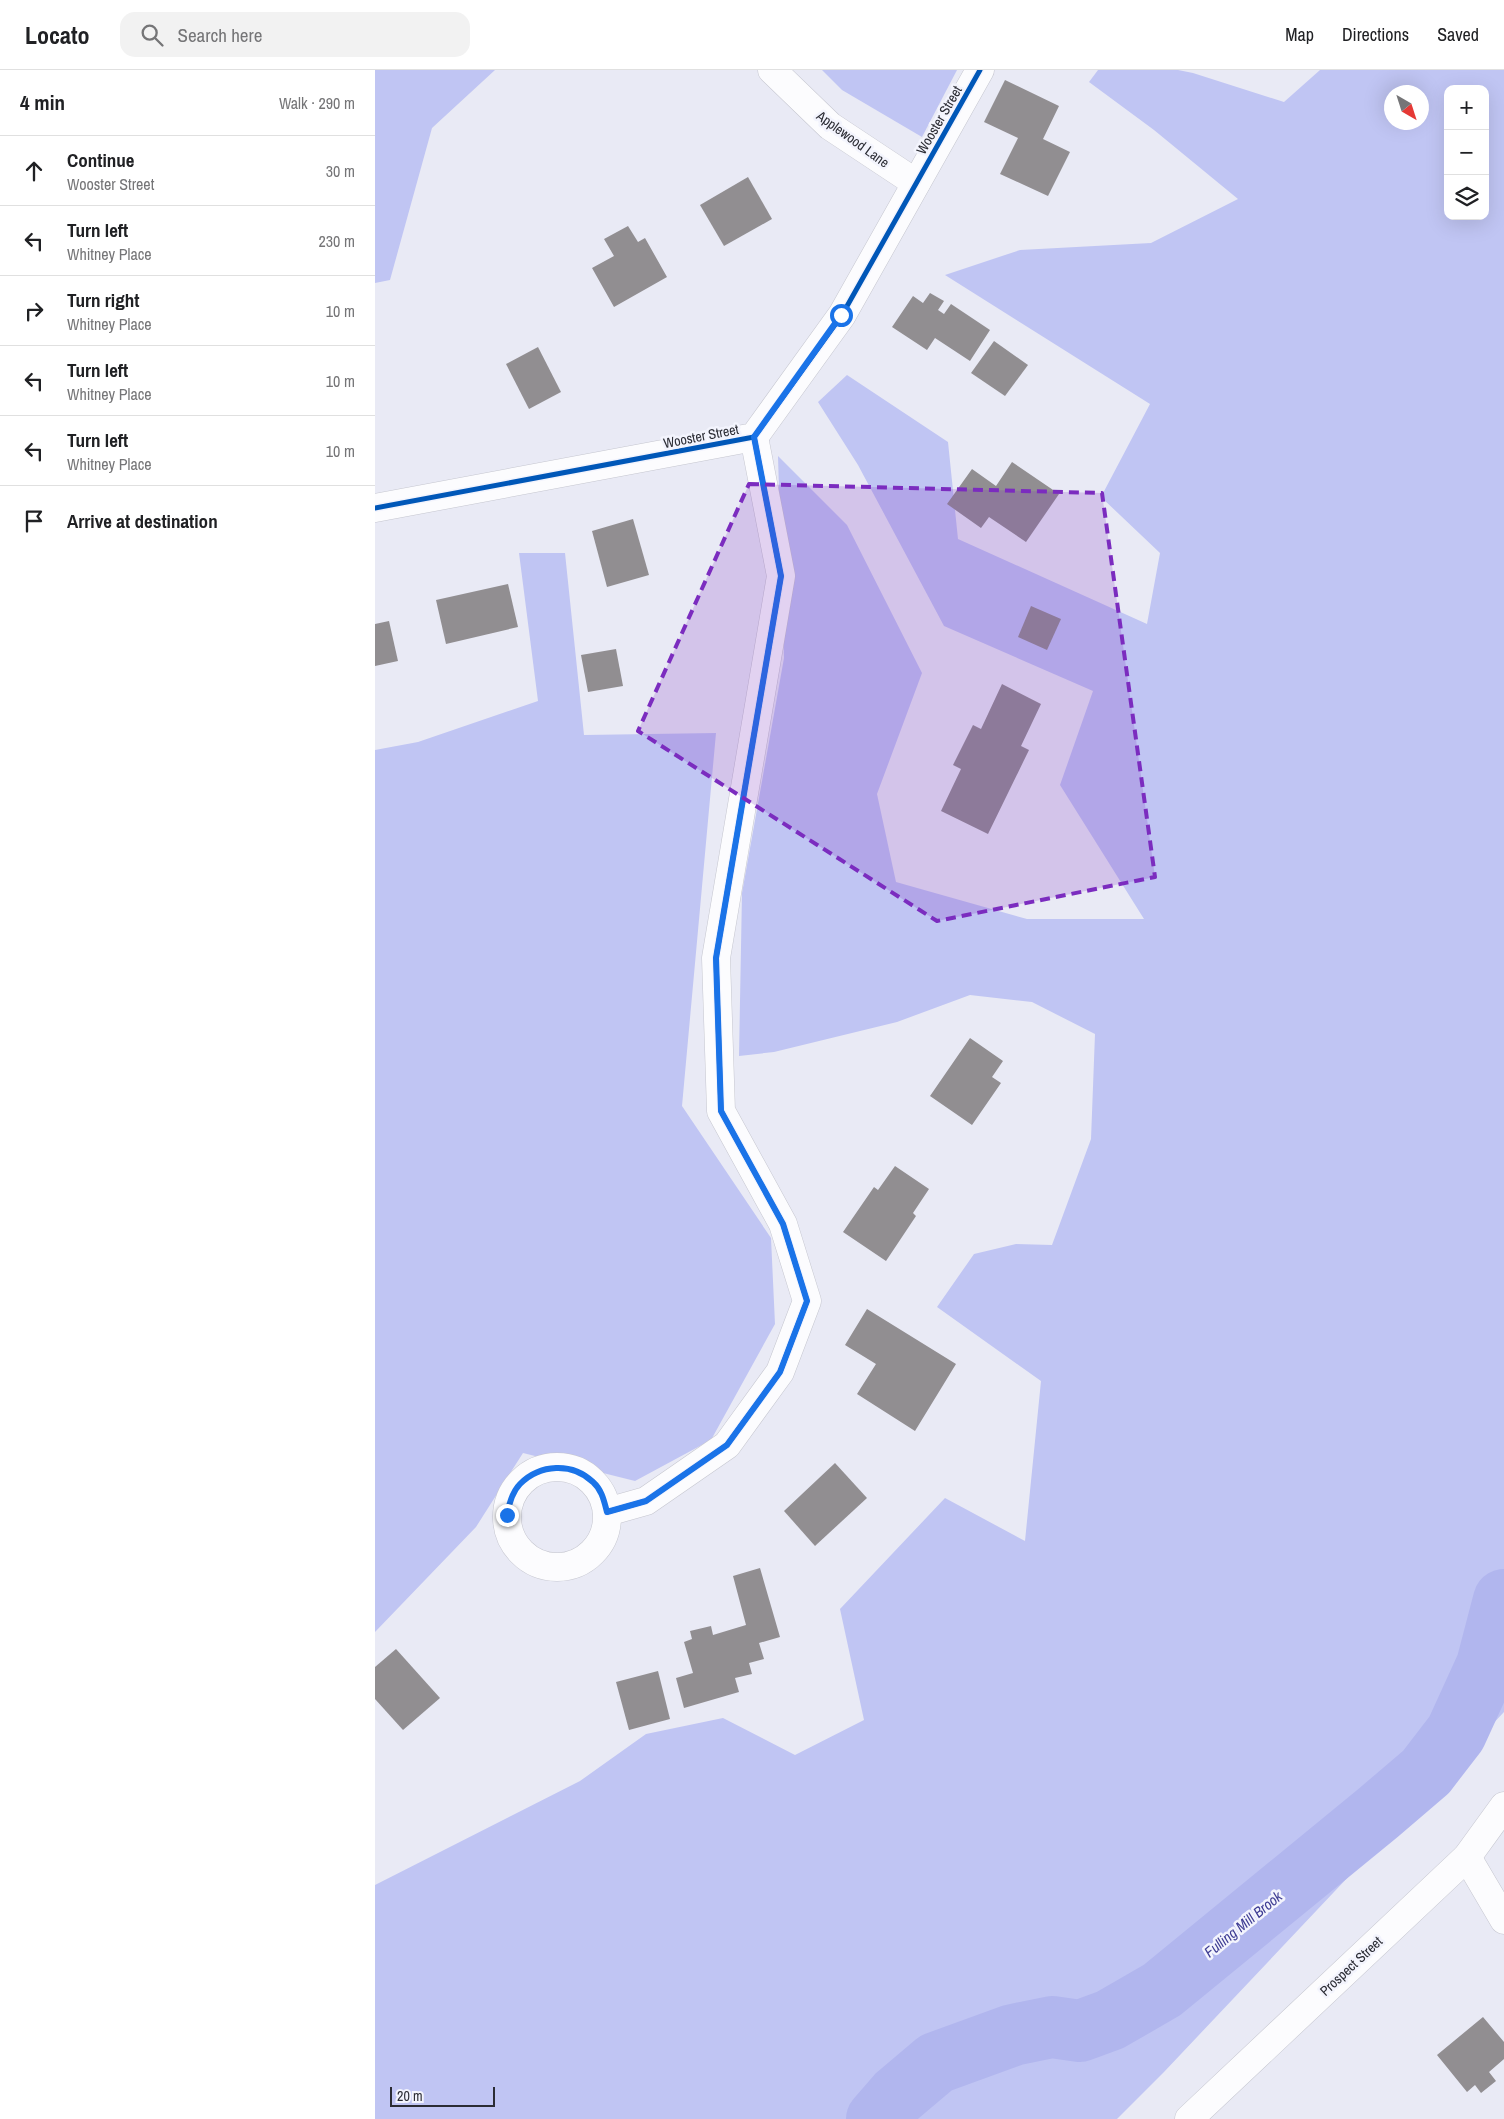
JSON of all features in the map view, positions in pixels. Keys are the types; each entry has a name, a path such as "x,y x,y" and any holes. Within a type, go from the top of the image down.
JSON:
{"street":[{"name":"Applewood Lane","path":"772,70 830,126 916,183"},
{"name":"Wooster Street","path":"375,508 754,437 841,315 980,70"},
{"path":"607,1512 646,1501 727,1445 780,1372 807,1301 783,1224 721,1111 716,958 781,576 754,437"},
{"name":"Prospect Street","path":"1189,2119 1467,1857 1504,1806"},
{"path":"1467,1857 1504,1920"}],"highlighted area":[{"path":"749,484 1102,493 1155,877 937,921 638,731"}],"shaded area":[{"path":"375,70 495,70 432,128 390,280 375,283"},
{"path":"822,70 957,70 922,137 842,90"},
{"path":"1098,70 1178,70 1284,102 1320,70 1504,70 1504,1712 1164,2072 1117,2119 375,2119 375,1885 580,1781 646,1734 723,1718 795,1755 864,1720 840,1609 945,1498 1025,1541 1041,1381 937,1307 974,1254 1016,1244 1052,1245 1091,1139 1095,1034 1032,1002 970,995 897,1022 774,1052 739,1056 742,893 784,658 778,456 847,525 922,673 877,794 896,882 1027,919 1144,919 1060,785 1093,691 944,626 858,465 818,402 847,375 948,442 958,539 1147,624 1160,553 1101,497 1150,404 945,275 1020,250 1151,243 1238,199 1154,130 1089,82"},
{"path":"519,553 565,553 584,735 716,733 682,1106 771,1238 775,1324 711,1440 635,1481 523,1453 476,1527 375,1632 375,750 418,742 538,701"}],"building":[{"path":"1005,80 1059,106 1043,139 1070,152 1048,196 1000,174 1018,138 984,122"},
{"path":"748,177 772,219 724,246 700,205"},
{"path":"628,226 638,242 645,238 667,277 614,307 592,268 614,256 604,239"},
{"path":"930,293 944,301 938,310 944,314 951,304 990,330 970,361 935,338 927,350 892,327 913,296 923,303"},
{"path":"994,341 1028,365 1005,396 971,373"},
{"path":"538,347 561,392 529,409 506,364"},
{"path":"1012,462 1059,494 1026,542 989,517 981,528 947,504 972,469 996,486"},
{"path":"633,519 649,575 607,587 592,531"},
{"path":"508,584 518,627 446,644 436,600"},
{"path":"1031,606 1061,619 1047,650 1018,637"},
{"path":"389,621 398,661 375,666 375,624"},
{"path":"616,649 623,686 588,692 581,655"},
{"path":"1002,684 1041,704 1021,746 1029,750 988,834 941,811 961,769 953,765 973,725 981,729"},
{"path":"970,1038 1003,1061 992,1077 1001,1083 972,1125 930,1096"},
{"path":"895,1166 929,1189 913,1213 916,1216 886,1261 843,1232 874,1187 878,1190"},
{"path":"867,1309 956,1364 915,1431 857,1394 876,1364 845,1345"},
{"path":"835,1463 867,1498 815,1546 784,1511"},
{"path":"760,1568 780,1637 759,1643 764,1659 749,1663 752,1674 735,1678 739,1692 684,1708 676,1678 693,1673 684,1642 692,1639 690,1631 711,1626 713,1635 746,1625 733,1576"},
{"path":"396,1649 440,1698 403,1730 375,1699 375,1667"},
{"path":"658,1671 670,1719 629,1730 616,1682"},
{"path":"1483,2017 1504,2042 1504,2059 1489,2072 1496,2081 1481,2093 1475,2085 1467,2092 1437,2055"}],"waterway":[{"name":"Fulling Mill Brook","path":"877,2119 897,2096 936,2063 1013,2035 1052,2027 1080,2031 1110,2020 1162,1990 1378,1813 1426,1772 1456,1733 1487,1665 1504,1600"}],"cycle path":[{"path":"375,508 754,437 842,315 980,70"},
{"path":"607,1512 646,1501 727,1445 780,1372 807,1301 783,1224 721,1111 716,958 781,576 754,437"}],"route":[{"path":"507,1515 510,1499 519,1484 532,1474 547,1468 563,1467 580,1472 593,1482 603,1496 607,1512 646,1501 727,1445 780,1372 807,1301 783,1224 721,1111 716,958 781,576 754,437 841,315"}]}
